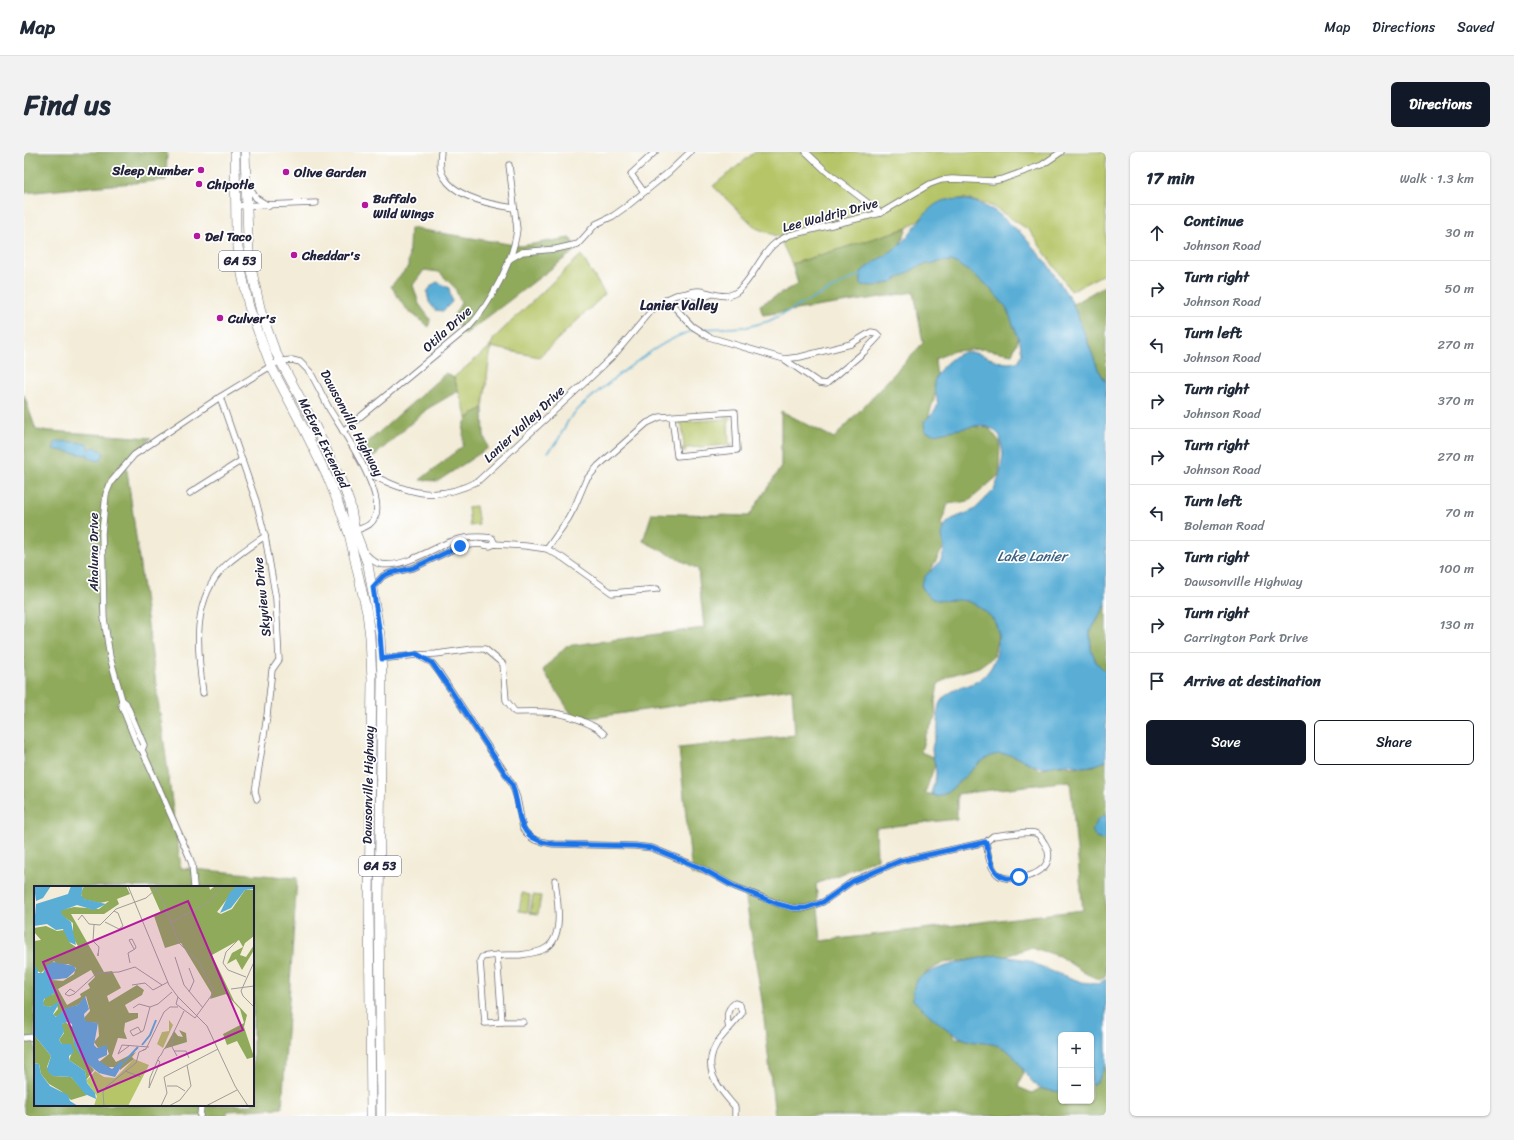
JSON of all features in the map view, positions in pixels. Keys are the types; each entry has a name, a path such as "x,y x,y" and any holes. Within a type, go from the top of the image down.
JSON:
{"main road":[{"name":"GA 53","path":"235,152 236,232 246,292 254,321 271,366"},
{"name":"Dawsonville Highway","path":"245,152 248,238 253,279 265,326 280,361 314,424 343,485 350,504 352,532 367,613 372,660 370,986 371,1116"},
{"name":"McEver Extended","path":"271,366 329,480 352,532"},
{"name":"Dawsonville Highway","path":"352,532 368,565 373,587 382,659 380,906 381,1116"}],"street":[{"path":"441,152 441,168 444,177 461,193 472,198 514,208"},
{"path":"644,192 631,174 656,152"},
{"path":"508,260 522,252 556,249 578,244 596,224 613,216 669,172 690,152"},
{"path":"806,152 826,171 882,213"},
{"name":"Lee Waldrip Drive","path":"667,299 693,290 728,296 738,291 755,272 770,248 778,240 790,235 882,213 930,184 941,180 952,179 993,181 1003,179 1042,165 1061,152"},
{"name":"Otila Drive","path":"343,431 469,327 479,316 504,275 516,237 517,229 509,165"},
{"path":"246,182 256,198 269,206"},
{"path":"236,206 247,207 316,203"},
{"path":"667,299 692,326 709,337 784,359 819,383 826,384 864,352 879,336 876,333 871,332 851,344 800,357 784,359"},
{"name":"Lanier Valley Drive","path":"367,473 411,492 428,494 448,493 478,482 614,355 644,318 667,299"},
{"name":"Dawsonville Highway","path":"280,361 292,360 300,362 310,372 367,473 376,500 377,511 373,522 352,532"},
{"name":"Ahaluna Drive","path":"194,886 189,856 142,750 144,745 126,703 122,700 110,656 104,618 102,533 106,494 111,482 134,455 220,397 280,361"},
{"name":"Skyview Drive","path":"220,397 256,500 265,536 276,599 276,630 279,660 272,670 267,716 255,792 257,799"},
{"path":"547,549 568,519 586,480 598,466 647,423 660,418 672,416 735,412 738,450 677,456 672,416"},
{"path":"190,493 242,460"},
{"path":"202,692 197,634 206,596 213,581 225,566 265,536"},
{"path":"363,552 378,564 386,565 415,559 454,541 465,538 479,541"},
{"path":"373,587 383,576 390,573 413,568 457,547 492,538 495,544 547,549 563,558 612,593 657,589"},
{"path":"454,541 457,547"},
{"path":"400,562 402,570"},
{"path":"372,660 417,654 436,654 473,649 485,649 503,664 506,700 515,712 541,711 574,716 601,730 604,734"},
{"path":"417,654 432,663 439,672 512,784 517,798 523,829 529,836 543,842 554,844 635,846 652,848 701,868 733,886 778,904 793,908 806,908 823,902 853,881 900,861 986,842 993,836 1034,832 1040,836 1049,851 1050,860 1045,868 1033,874 1006,878 998,874 992,865 986,842"},
{"path":"523,1022 485,1023 480,961 482,957 520,954 547,948 554,939 558,923 556,880"},
{"path":"497,955 502,1022"},
{"path":"370,986 381,985"},
{"path":"729,1029 719,1040 712,1055 710,1065 713,1076 735,1107 735,1116"},
{"path":"24,1038 34,1037"},
{"path":"200,1116 201,1106"}],"green space":[{"path":"24,152 167,152 166,180 24,193"},
{"path":"755,152 1106,152 1106,273 1071,291 1029,230 992,206 963,198 934,209 907,228 792,264 779,237 756,228 713,186"},
{"path":"410,228 521,246 570,238 577,249 464,335 453,317 461,303 455,288 439,272 424,270 413,285 419,304 430,319 429,327 405,308 391,286 408,267"},
{"path":"907,228 897,251 953,259 989,285 1016,315 1018,340 1012,354 983,349 954,351 935,359 938,386 927,421 989,428 1000,442 999,475 969,501 948,504 941,523 949,535 921,587 933,592 964,595 987,609 999,628 994,656 979,667 952,675 938,684 935,702 936,717 925,736 921,752 937,759 925,793 938,796 974,762 990,753 1003,752 1014,755 1040,770 1054,764 1074,767 1094,766 1106,759 1106,975 1100,980 1085,973 1059,956 1031,947 1007,956 943,963 925,973 915,993 946,1024 955,1038 1005,1041 1022,1055 1023,1073 1018,1087 1032,1093 1044,1086 1058,1084 1058,1104 1094,1104 1094,1078 1106,1063 1106,1116 775,1116 762,1001 745,893 692,874 679,748 795,735 792,689 575,720 543,670 566,646 704,628 698,569 643,541 652,513 749,516 781,467 781,411 834,438 923,343 914,292 763,315 760,305 798,284 792,264","holes":["1070,781 1083,910 821,941 816,884 877,859 876,828 957,819 957,794"]},
{"path":"581,255 605,294 539,357 491,347 483,408 467,418 454,377 490,347 494,338"},
{"path":"1106,285 1106,382 1098,369 1073,304"},
{"path":"446,373 454,378 458,391 427,409 372,458 359,450"},
{"path":"24,395 36,430 151,438 126,463 181,868 297,878 282,1108 227,1111 227,1116 24,1116"},
{"path":"483,408 484,435 488,448 438,481 420,480 463,446 463,431 465,423 470,416"},
{"path":"727,415 731,418 728,420 729,444 733,444 732,447 729,448 728,445 686,448 685,452 681,451 680,448 684,448 682,424 678,423 682,419 683,422 726,419 725,416"},
{"path":"476,506 479,525 470,526 468,507"},
{"path":"1106,605 1106,672 1096,662 1091,648 1090,632"},
{"path":"522,893 530,895 528,912 519,911"},
{"path":"533,895 541,896 538,914 530,913"}],"water":[{"name":"Lake Lanier","path":"961,199 976,202 995,211 1021,233 1049,266 1073,304 1098,369 1106,382 1106,605 1090,632 1091,648 1096,662 1106,672 1106,761 1085,767 1067,764 1040,767 1017,757 1002,754 984,760 954,787 937,797 931,793 936,773 932,749 938,728 939,704 950,693 976,682 987,673 994,661 998,647 998,633 994,620 978,606 959,600 935,600 925,592 921,585 926,575 941,560 944,552 942,533 946,524 952,519 974,510 994,490 1000,475 1003,454 1000,436 993,429 981,425 933,434 925,431 924,422 934,412 937,406 934,384 937,374 951,359 962,353 973,352 1004,363 1010,363 1018,362 1022,354 1020,342 1006,307 985,283 952,261 919,266 892,282 876,286 861,285 861,272 886,255 906,238 925,214 936,204 944,200"},
{"path":"437,282 449,288 452,302 443,311 435,310 429,302 427,292 432,285"},
{"path":"56,441 87,443 88,449 95,447 104,453 100,461 90,459 87,454 85,455 53,449"},
{"path":"1106,814 1106,838 1102,840 1096,838 1092,830 1099,819"},
{"path":"997,955 1027,960 1051,971 1082,982 1098,984 1106,979 1106,1065 1098,1081 1094,1083 1094,1032 1058,1032 1058,1092 1046,1090 1039,1087 1029,1078 1008,1051 997,1045 967,1040 960,1037 938,1023 913,1000 915,984 918,979 924,975 944,967"}],"waterway":[{"path":"702,329 747,327 769,321 861,274"},
{"path":"548,452 557,442 571,417 595,394 629,367 663,344 685,333 696,330"}],"place":[{"name":"Sleep Number","path":"201,170"},
{"name":"Olive Garden","path":"286,172"},
{"name":"Chipotle","path":"199,184"},
{"name":"Buffalo Wild Wings","path":"365,205"},
{"name":"Del Taco","path":"197,236"},
{"name":"Cheddar's","path":"294,255"},
{"name":"Culver's","path":"220,318"}],"district":[{"name":"Lanier Valley","path":"679,305"}],"route":[{"path":"460,546 413,568 383,576 373,587 382,659 417,654 432,663 512,784 517,798 523,829 535,840 554,844 614,845 652,848 701,868 733,886 778,904 793,908 806,908 823,902 853,881 900,861 986,842 992,865 998,874 1006,878 1019,877"}]}
